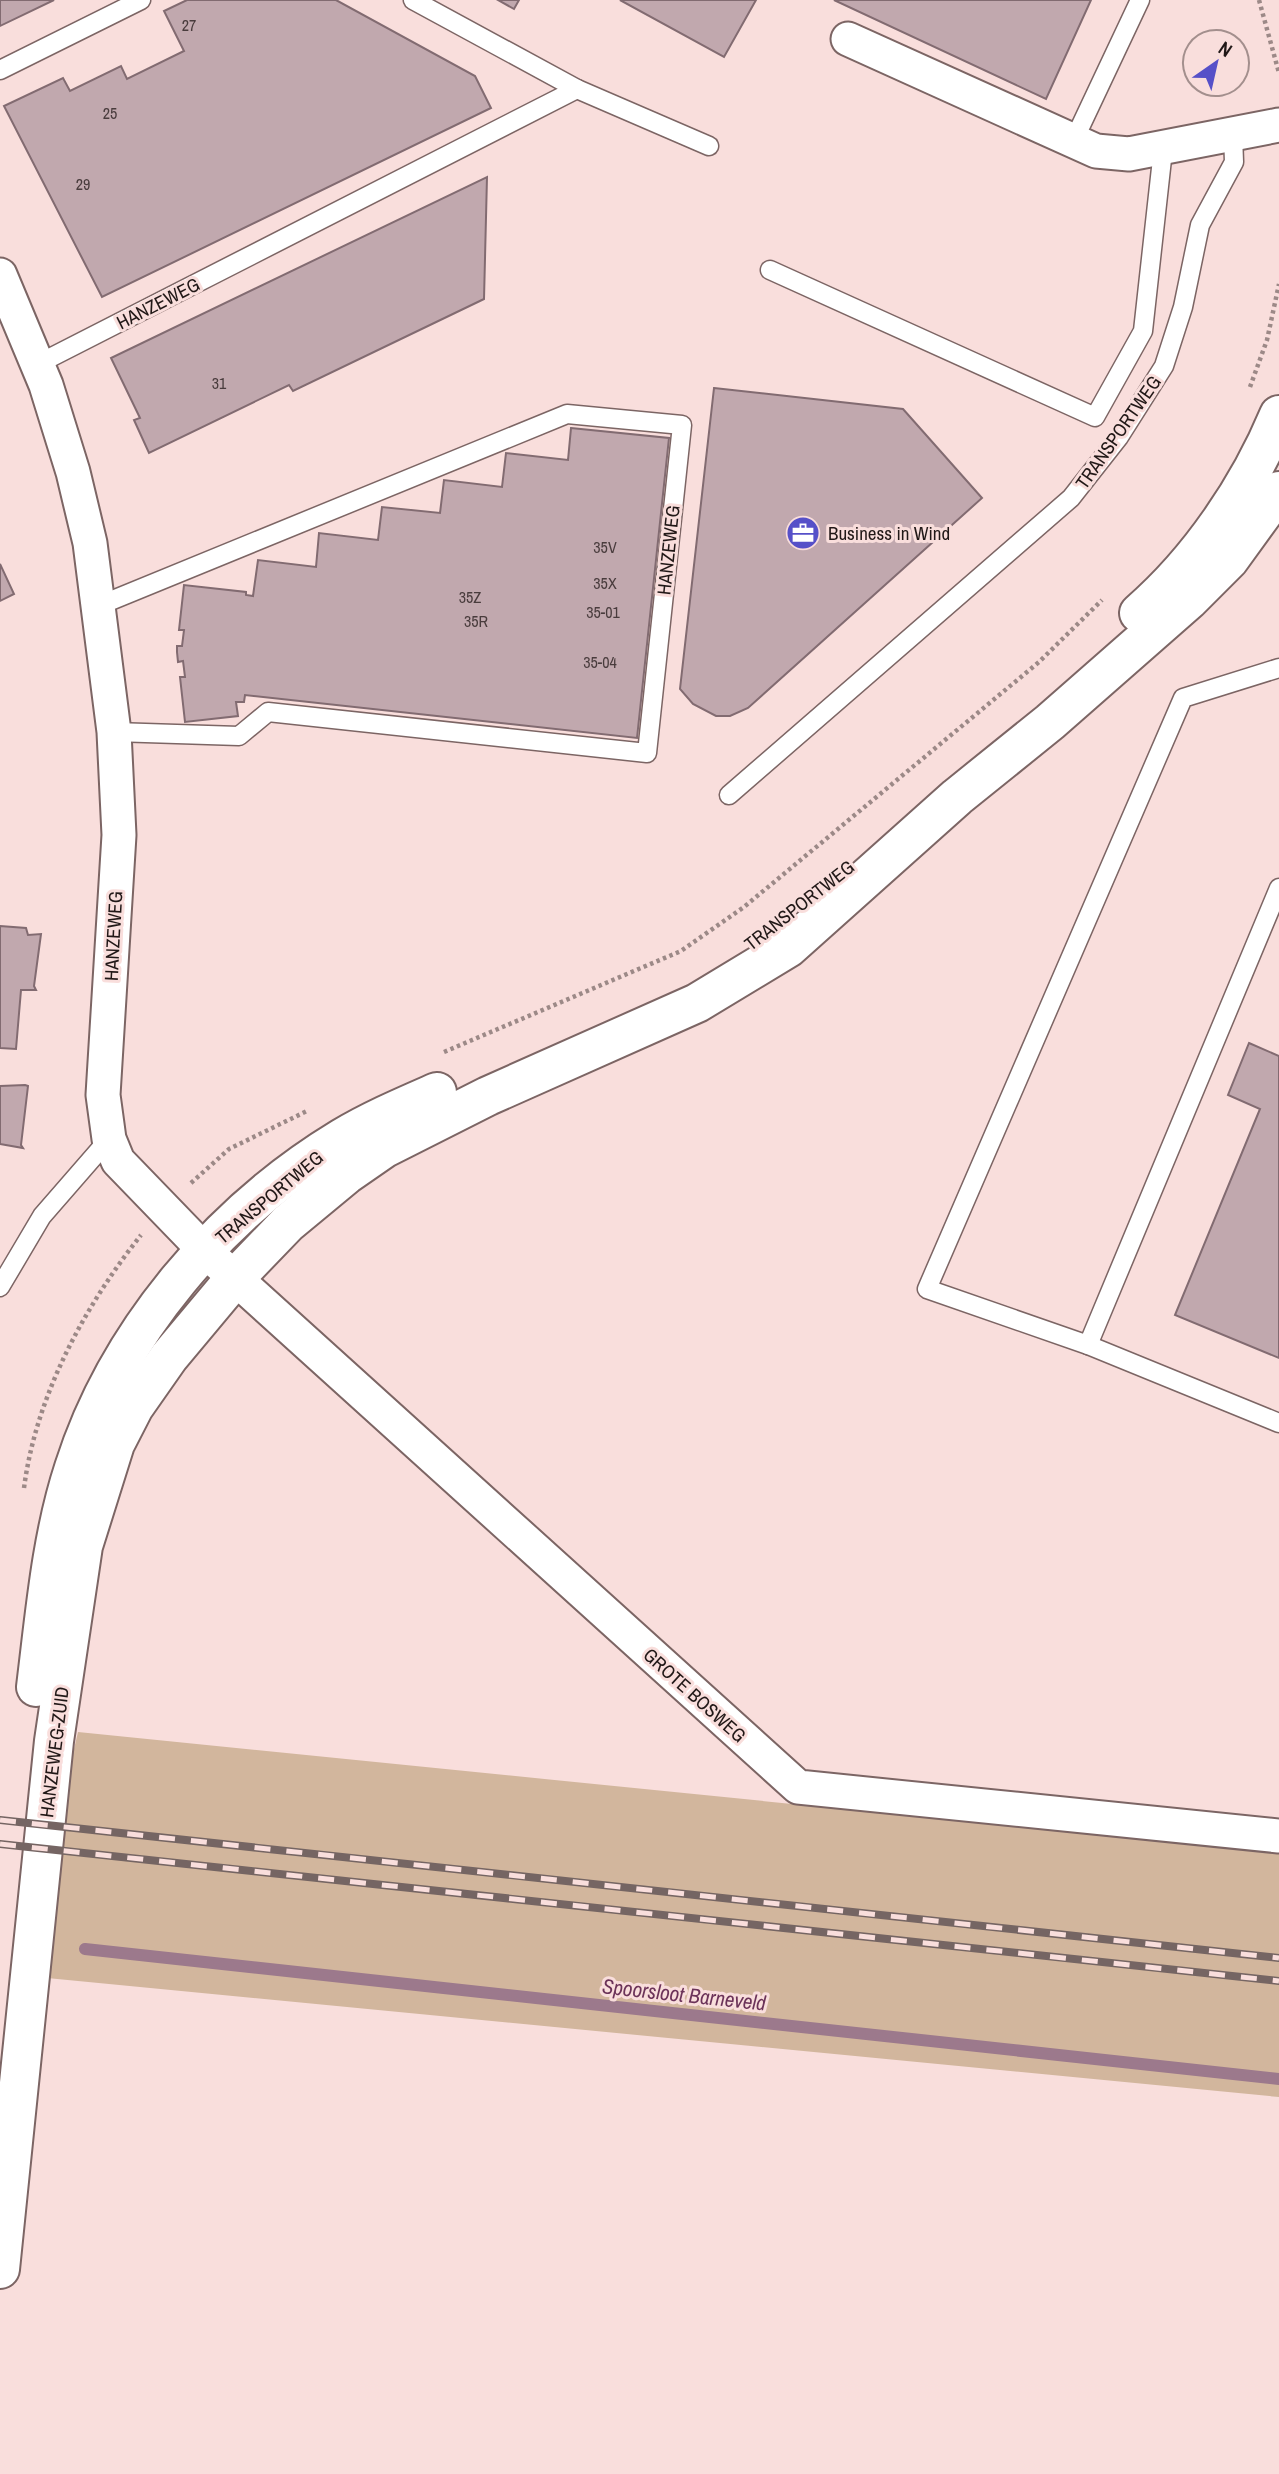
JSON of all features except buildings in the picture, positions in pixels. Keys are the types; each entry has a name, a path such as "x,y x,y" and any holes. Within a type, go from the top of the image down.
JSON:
{"street":[{"path":"848,39 1097,151 1129,155 1279,125"},
{"name":"HANZEWEG","path":"0,275 38,364 76,484 90,542 114,732 119,835 103,1095 109,1139 118,1161 162,1209 235,1278"},
{"name":"TRANSPORTWEG","path":"205,1251 287,1177 342,1138 465,1079 645,1001 723,962 812,899 1147,606 1196,552 1225,513 1279,415"},
{"name":"TRANSPORTWEG","path":"235,1278 288,1223 346,1175 384,1148 488,1096 697,1003 788,948 957,797 1050,722 1189,600 1229,561 1279,491"},
{"name":"HANZEWEG-ZUID","path":"0,2055 44,1618 65,1500 89,1424 109,1385 151,1318 205,1251"},
{"name":"HANZEWEG-ZUID","path":"0,2269 54,1741 83,1546 116,1444 134,1407 176,1349 235,1278"},
{"name":"GROTE BOSWEG","path":"235,1278 798,1787 1279,1836"}],"lane":[{"path":"0,70 141,0"},
{"path":"413,0 577,89 709,146"},
{"path":"1073,140 1140,0"},
{"name":"HANZEWEG","path":"38,364 577,89"},
{"name":"TRANSPORTWEG","path":"729,795 1071,498 1119,437 1164,366 1183,307 1200,225 1234,162 1233,135"},
{"name":"TRANSPORTWEG","path":"769,270 1095,416 1143,331 1163,150"},
{"name":"HANZEWEG","path":"98,606 567,414 681,425 647,753 268,712 239,736 114,732"},
{"path":"1279,667 1184,698 927,1289 1088,1345 1279,1423"},
{"path":"1088,1345 1279,888"},
{"path":"0,1287 42,1216 109,1139"}],"path":[{"path":"1259,0 1279,73"},
{"path":"1246,396 1267,340 1279,284"},
{"path":"437,1055 681,951 713,929 755,899 1039,662 1108,593"},
{"path":"162,1209 229,1149 318,1106"}],"shaded area":[{"path":"78,1732 1279,1853 1279,2097 47,1978 65,1831 66,1783"}],"waterway":[{"name":"Spoorsloot Barneveld","path":"85,1949 1279,2079"}],"railway":[{"path":"0,1820 1279,1958"},
{"path":"0,1844 1279,1981"}],"place":[{"name":"Business in Wind","path":"803,533"}]}
